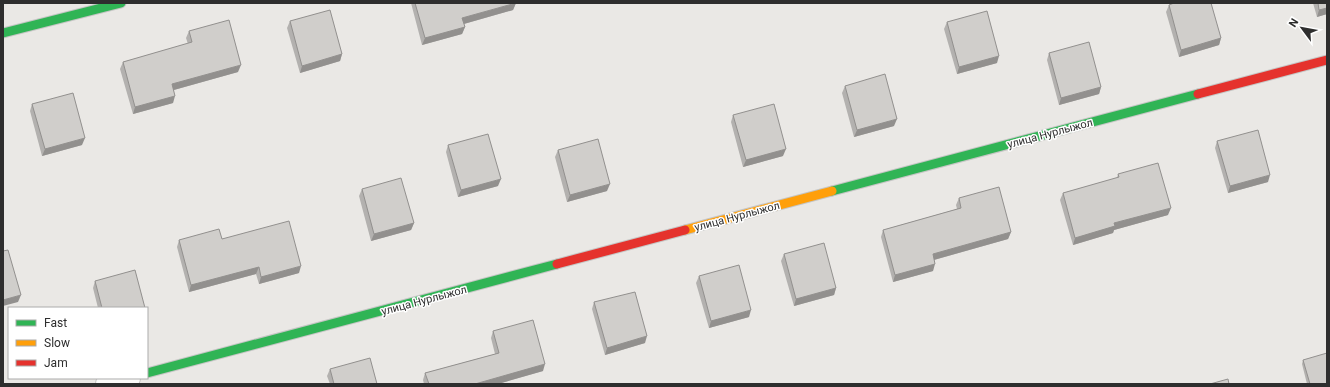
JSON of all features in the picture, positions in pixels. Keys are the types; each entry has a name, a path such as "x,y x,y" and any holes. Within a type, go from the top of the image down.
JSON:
{"street":[{"path":"3,33 121,3"},
{"name":"улица Нурлыжол","path":"148,373 1327,60"},
{"path":"107,384 125,379"}],"building":[{"path":"415,3 516,3 462,18 465,27 425,38"},
{"path":"1174,3 1211,3 1221,38 1181,50 1169,5"},
{"path":"1318,3 1327,3 1327,8 1319,10"},
{"path":"330,10 342,54 302,66 290,21"},
{"path":"987,11 999,56 959,67 947,22"},
{"path":"229,20 241,65 172,84 175,96 135,107 123,62 192,42 189,31"},
{"path":"1089,42 1101,87 1061,98 1049,53"},
{"path":"885,74 897,119 857,130 845,86"},
{"path":"73,93 85,138 45,149 32,104"},
{"path":"774,104 786,149 746,160 733,115"},
{"path":"1258,130 1270,175 1230,186 1217,141"},
{"path":"488,134 501,179 461,190 448,145"},
{"path":"598,139 610,184 570,195 558,150"},
{"path":"1158,163 1171,208 1114,223 1115,226 1075,238 1063,193 1119,177 1118,174"},
{"path":"401,178 414,223 374,234 362,189"},
{"path":"999,187 1011,232 933,254 935,264 895,275 883,230 961,208 959,198"},
{"path":"289,221 301,266 261,277 259,267 191,285 179,240 219,229 222,239"},
{"path":"824,243 836,288 796,299 784,254"},
{"path":"8,250 21,295 3,300 3,251"},
{"path":"739,265 751,310 711,321 699,276"},
{"path":"135,270 145,307 102,307 95,281"},
{"path":"635,292 647,336 607,348 594,302"},
{"path":"533,320 545,364 475,384 429,384 425,373 499,353 493,331"},
{"path":"1327,353 1327,384 1310,384 1303,360"},
{"path":"370,358 377,384 334,384 330,369"},
{"path":"1228,379 1229,384 1210,384"}],"traffic: fast":[{"path":"3,33 121,3"},
{"path":"832,191 1198,94"},
{"path":"148,373 557,264"}],"traffic: slow":[{"path":"685,230 832,191"}],"traffic: jam":[{"path":"1198,94 1327,60"},
{"path":"557,264 685,230"}]}
